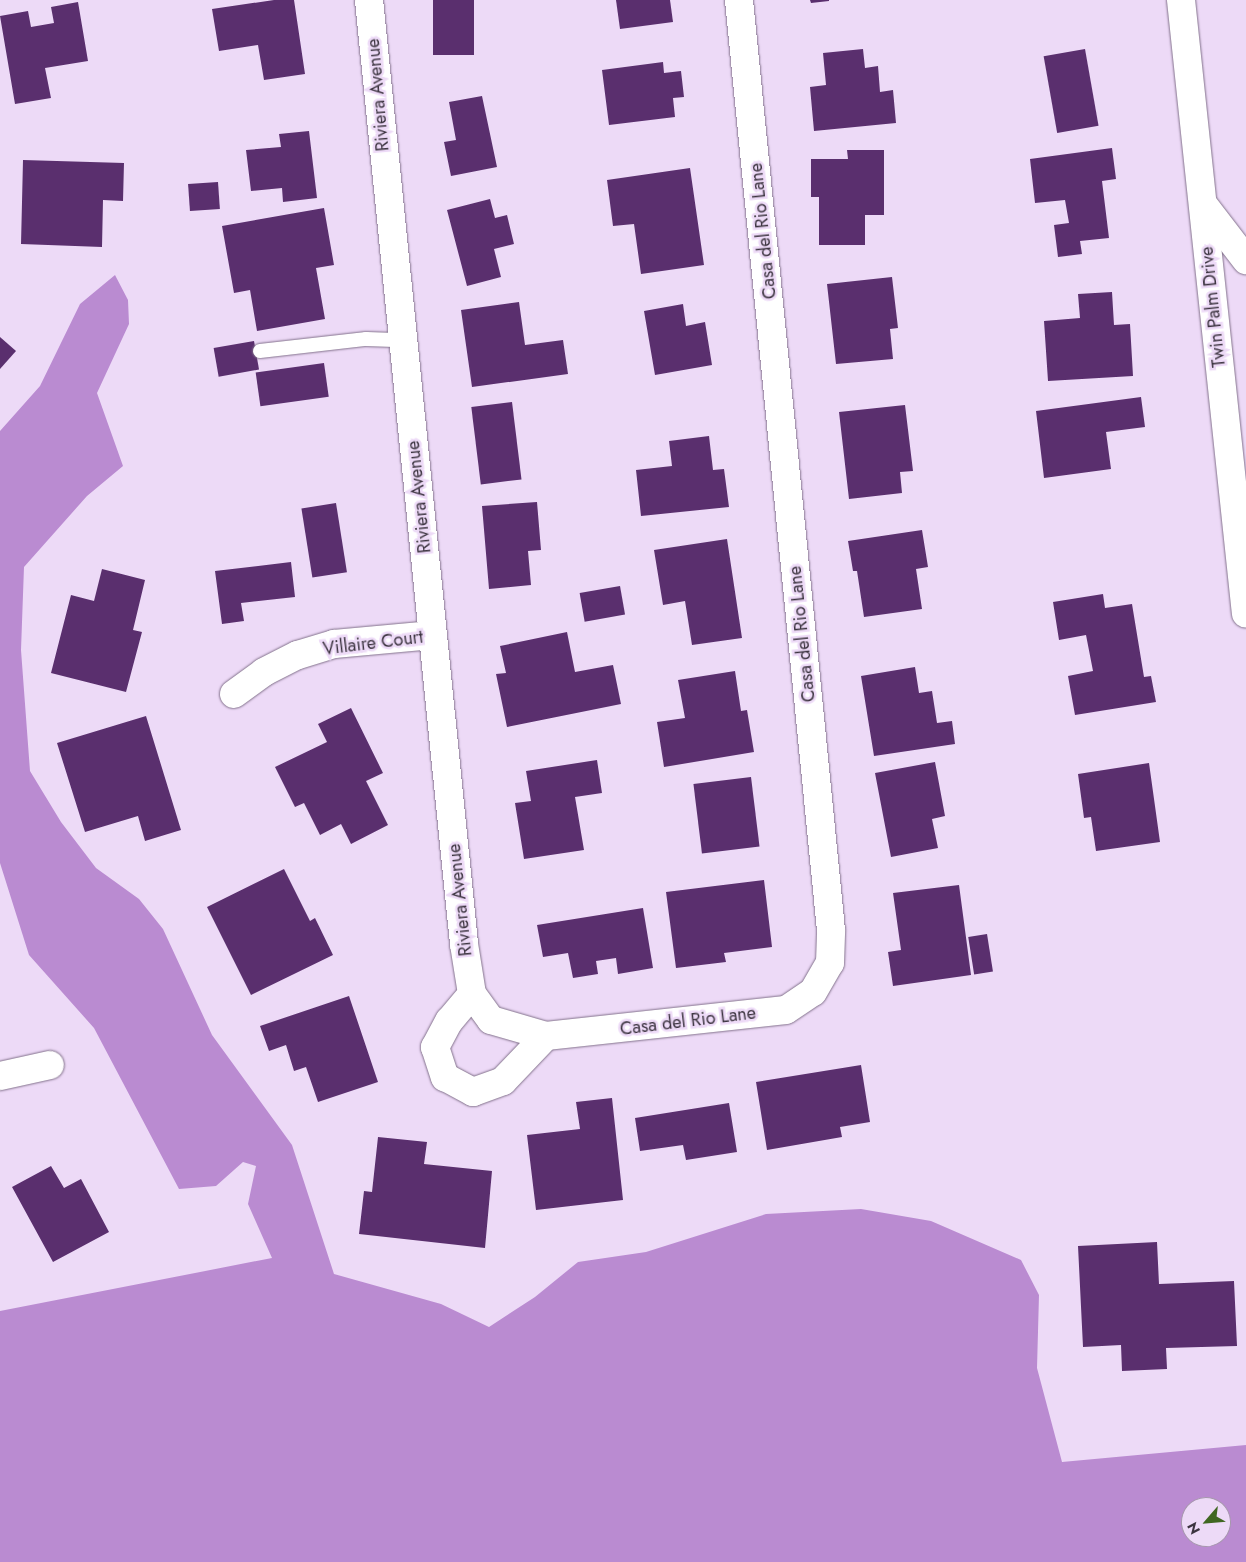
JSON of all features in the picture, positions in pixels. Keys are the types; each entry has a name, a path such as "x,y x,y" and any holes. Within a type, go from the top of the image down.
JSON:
{"street":[{"name":"Riviera Avenue","path":"369,0 464,944 472,994 491,1020 546,1036"},
{"name":"Casa del Rio Lane","path":"546,1036 786,1010 813,992 830,963 830,920 739,0"},
{"name":"Twin Palm Drive","path":"1181,0 1202,203 1241,513 1246,614"},
{"path":"1202,203 1246,260"},
{"name":"Villaire Court","path":"234,694 264,672 334,644 433,635"},
{"path":"472,994 449,1021 435,1047 445,1077 473,1092 503,1081 546,1036"},
{"path":"0,1076 50,1064"}],"lane":[{"path":"260,351 366,339 402,340"}],"shaded area":[{"path":"115,275 128,300 129,324 97,393 123,466 87,496 24,567 21,650 30,771 61,822 96,868 139,899 163,929 212,1035 292,1145 334,1274 441,1304 489,1327 535,1297 578,1262 646,1252 766,1214 861,1209 931,1221 1021,1260 1039,1295 1037,1368 1062,1462 1246,1445 1246,1562 0,1562 0,1311 272,1258 248,1204 256,1166 243,1162 216,1186 179,1189 94,1028 29,955 0,863 0,431 40,386 80,304"}],"building":[{"path":"274,0 294,0 305,74 264,80 258,45 219,51 212,9"},
{"path":"433,0 474,0 474,55 433,55"},
{"path":"616,0 670,0 673,22 620,29"},
{"path":"810,0 829,0 829,1 811,3"},
{"path":"78,2 88,61 45,68 51,98 15,104 0,16 28,11 31,27 54,23 51,7"},
{"path":"863,49 865,68 878,66 880,92 893,90 896,123 814,131 810,87 826,85 823,53"},
{"path":"1085,49 1099,126 1057,133 1044,56"},
{"path":"663,62 664,73 681,71 684,97 673,98 675,117 609,125 602,70"},
{"path":"482,96 497,167 451,176 444,142 456,140 449,102"},
{"path":"309,131 317,198 283,202 282,188 251,191 246,150 281,147 279,134"},
{"path":"1112,148 1116,179 1102,181 1109,238 1080,241 1082,254 1058,257 1054,225 1069,223 1065,200 1035,203 1030,159"},
{"path":"847,150 884,150 884,215 865,215 865,245 819,245 819,197 811,197 811,159 848,159"},
{"path":"23,160 124,163 123,201 103,200 102,247 21,244"},
{"path":"690,168 704,265 641,274 634,224 613,226 607,180"},
{"path":"218,182 220,209 190,211 188,184"},
{"path":"490,199 495,218 507,215 514,244 494,249 501,277 467,286 447,210"},
{"path":"324,208 334,265 316,268 325,319 257,331 250,290 234,293 222,226"},
{"path":"892,277 898,328 890,329 893,359 836,364 827,284"},
{"path":"1112,292 1114,325 1130,324 1133,376 1048,381 1044,321 1080,318 1078,294"},
{"path":"519,302 525,345 563,340 568,374 472,387 461,310"},
{"path":"683,304 686,326 705,322 712,365 655,375 644,311"},
{"path":"0,337 16,351 0,369"},
{"path":"254,341 259,370 219,377 214,348"},
{"path":"324,363 329,397 260,406 256,373"},
{"path":"1141,397 1145,427 1106,432 1111,469 1044,478 1036,411"},
{"path":"512,402 522,479 481,484 471,407"},
{"path":"905,405 913,471 900,472 902,493 849,499 839,412"},
{"path":"709,436 713,470 724,469 729,507 641,516 636,470 672,466 669,441"},
{"path":"537,502 541,550 528,551 531,585 489,589 482,506"},
{"path":"336,503 347,572 312,578 301,508"},
{"path":"922,530 928,567 916,569 922,609 864,617 857,571 853,571 848,541"},
{"path":"727,539 742,638 692,645 685,601 663,605 654,550"},
{"path":"291,562 295,597 241,603 244,621 222,624 215,571"},
{"path":"102,569 145,580 133,630 142,632 126,692 51,673 71,595 94,601"},
{"path":"620,586 625,615 585,622 580,593"},
{"path":"1103,594 1105,608 1132,604 1144,677 1151,676 1156,702 1075,715 1068,676 1093,671 1086,635 1059,640 1053,602"},
{"path":"567,632 575,672 613,665 621,704 507,727 496,674 506,673 500,646"},
{"path":"915,667 919,693 932,691 937,723 952,721 955,744 874,756 861,676"},
{"path":"735,671 741,711 747,710 754,752 664,767 657,722 685,718 678,680"},
{"path":"351,708 383,773 366,781 388,825 351,844 341,824 320,835 304,803 295,807 275,767 327,742 318,724"},
{"path":"146,716 181,830 145,841 138,816 85,832 57,743"},
{"path":"597,760 602,793 575,797 584,850 524,859 515,803 531,801 526,771"},
{"path":"935,762 945,816 932,819 938,848 891,857 875,773"},
{"path":"1149,763 1160,842 1096,851 1091,817 1084,818 1078,774"},
{"path":"751,777 760,846 702,854 693,784"},
{"path":"284,869 310,921 315,918 333,955 251,995 207,907"},
{"path":"764,880 772,947 724,953 726,962 676,968 666,892"},
{"path":"959,885 971,975 893,986 888,952 901,950 893,893"},
{"path":"643,908 653,968 618,974 616,958 596,961 598,974 573,978 568,953 543,957 537,925"},
{"path":"987,934 993,972 974,975 968,937"},
{"path":"349,996 378,1082 318,1102 306,1067 294,1071 286,1045 269,1051 260,1026"},
{"path":"861,1065 870,1122 840,1127 842,1137 767,1150 756,1082"},
{"path":"612,1098 623,1200 536,1210 527,1135 580,1129 576,1102"},
{"path":"729,1103 737,1152 686,1160 683,1145 640,1151 635,1118"},
{"path":"378,1137 427,1142 424,1164 492,1171 485,1248 359,1234 364,1191 372,1192"},
{"path":"51,1166 64,1188 81,1179 109,1232 53,1262 12,1187"},
{"path":"1157,1242 1159,1284 1234,1281 1237,1346 1166,1348 1167,1369 1122,1371 1121,1345 1083,1347 1078,1246"}]}
